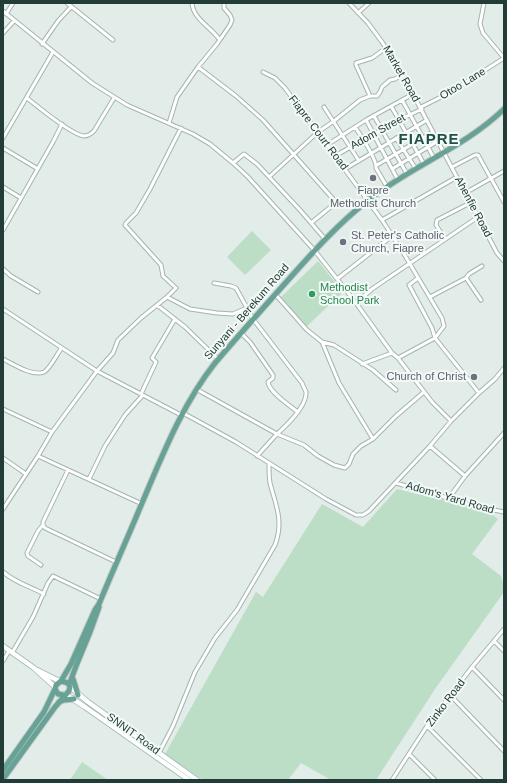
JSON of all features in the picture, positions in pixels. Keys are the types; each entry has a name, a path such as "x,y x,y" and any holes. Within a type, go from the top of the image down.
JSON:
{"main road":[{"name":"Sunyani - Berekum Road","path":"60,681 71,664 100,601 162,455 182,414 196,389 218,359 326,239 367,201 407,174 471,136 490,123 504,109"},
{"name":"Sunyani - Berekum Road","path":"69,686 98,611 100,601"},
{"path":"72,676 74,686 78,694"},
{"path":"3,780 6,771 44,712 55,688 60,681 66,681 69,686 69,691 58,702 6,771"},
{"path":"55,688 58,694 65,695"},
{"path":"58,702 74,699"}],"street":[{"path":"13,3 5,13 92,83 114,98 133,108 181,128 210,144 248,177 315,251 356,303 392,353 398,358 432,402 451,421"},
{"path":"67,3 113,40"},
{"path":"192,3 195,14 216,34 219,39"},
{"path":"168,123 177,97 230,25 232,20 224,8 224,3"},
{"name":"Market Road","path":"349,3 368,23 403,74 444,152"},
{"path":"358,13 369,3"},
{"path":"484,3 480,24 483,33 504,58"},
{"path":"42,44 58,21 71,7"},
{"path":"3,33 14,21"},
{"path":"370,96 356,63 372,58 386,48"},
{"path":"3,138 52,52"},
{"name":"Otoo Lane","path":"421,108 451,92 504,58"},
{"path":"198,67 243,102 263,120 334,200 334,203 311,223"},
{"name":"Fiapre Court Road","path":"263,72 275,78 280,83 318,132 382,220 442,318 444,326 435,338"},
{"path":"269,176 318,132 360,100 370,96 377,96 382,87 390,80 403,74"},
{"path":"327,145 366,120 413,94"},
{"path":"27,98 62,124 79,135 85,136 94,131 114,98"},
{"path":"402,100 434,158"},
{"path":"324,106 359,161"},
{"path":"391,106 424,164"},
{"name":"Adom Street","path":"335,156 366,137 382,130 421,108"},
{"path":"374,116 407,174"},
{"path":"366,120 398,180"},
{"path":"345,169 427,120"},
{"path":"3,230 62,124"},
{"path":"355,127 377,165 376,168 387,187"},
{"path":"3,509 52,432 97,371 113,353 118,340 176,288 163,276 161,265 127,228 126,223 136,212 150,189 181,128"},
{"path":"377,165 433,132"},
{"path":"396,138 404,148 416,169"},
{"path":"392,169 438,141"},
{"path":"3,148 38,169"},
{"name":"Ahenfie Road","path":"444,152 497,253 504,261"},
{"path":"233,163 244,154 257,164 326,239"},
{"path":"452,167 477,155 504,202"},
{"path":"465,193 504,171"},
{"path":"382,220 457,177"},
{"path":"3,187 21,198"},
{"path":"445,239 436,226 437,220 470,203"},
{"path":"356,303 372,289 478,217"},
{"path":"337,279 392,236"},
{"path":"430,297 466,278 469,274 482,266"},
{"path":"3,269 11,276 38,292"},
{"path":"418,278 409,285 432,328 435,338 479,393"},
{"path":"466,278 481,300"},
{"path":"214,283 236,288 253,319 306,390 305,398 298,412 257,456"},
{"path":"276,294 307,330 322,342 334,345 380,374 396,390"},
{"path":"167,297 190,309 217,313 233,314 247,308"},
{"path":"157,306 186,327 218,359"},
{"path":"3,309 61,349 97,371 236,442 326,500 356,515 363,515 368,511 396,483 451,421 495,379 504,368"},
{"path":"89,479 105,446 125,415 142,394 156,362 152,358 175,319"},
{"path":"241,333 250,342 273,375 273,378 268,382 269,387 298,412"},
{"path":"398,358 435,338"},
{"path":"322,342 339,383 373,439"},
{"path":"3,359 27,371 40,373 45,372 61,349"},
{"path":"362,364 392,353"},
{"path":"196,389 277,434 304,445 334,465 345,468 361,446 373,439 396,416 424,392"},
{"path":"3,409 52,432"},
{"path":"449,498 465,476 504,433"},
{"path":"430,446 465,476"},
{"path":"38,456 142,504"},
{"path":"3,458 26,474"},
{"path":"159,753 173,726 195,672 215,638 237,610 276,540 279,524 278,510 270,482 269,464"},
{"path":"41,565 27,554 38,531 43,525 43,522 68,470"},
{"name":"Adom's Yard Road","path":"396,483 503,512"},
{"path":"503,512 504,507"},
{"path":"43,525 46,528 116,562"},
{"path":"3,572 15,582 28,585 44,594"},
{"path":"3,661 11,652 33,617 48,583 53,576 100,601"},
{"name":"Zinko Road","path":"392,780 427,726 472,667 504,629"},
{"path":"494,641 504,651"},
{"path":"3,646 34,668 60,681"},
{"path":"472,667 504,700"},
{"path":"34,668 55,688"},
{"name":"SNNIT Road","path":"69,686 197,780"},
{"name":"SNNIT Road","path":"65,695 74,699 189,780"},
{"path":"451,696 504,751"},
{"path":"427,726 481,780"},
{"path":"409,754 435,780"}],"green space":[{"path":"252,231 271,250 245,275 227,257"},
{"name":"Methodist School Park","path":"318,261 343,292 306,327 281,297"},
{"path":"397,489 488,511 498,519 472,554 501,576 504,585 504,592 435,689 376,780 331,780 301,763 288,780 203,780 165,754 256,592 263,597 322,504 363,527"},
{"path":"82,762 108,780 70,780"}],"place":[{"name":"Fiapre Methodist Church","path":"373,178"},
{"name":"St. Peter's Catholic Church, Fiapre","path":"343,242"},
{"name":"Methodist School Park","path":"312,294"},
{"name":"Church of Christ","path":"474,377"}],"district":[{"name":"FIAPRE","path":"429,140"}]}
